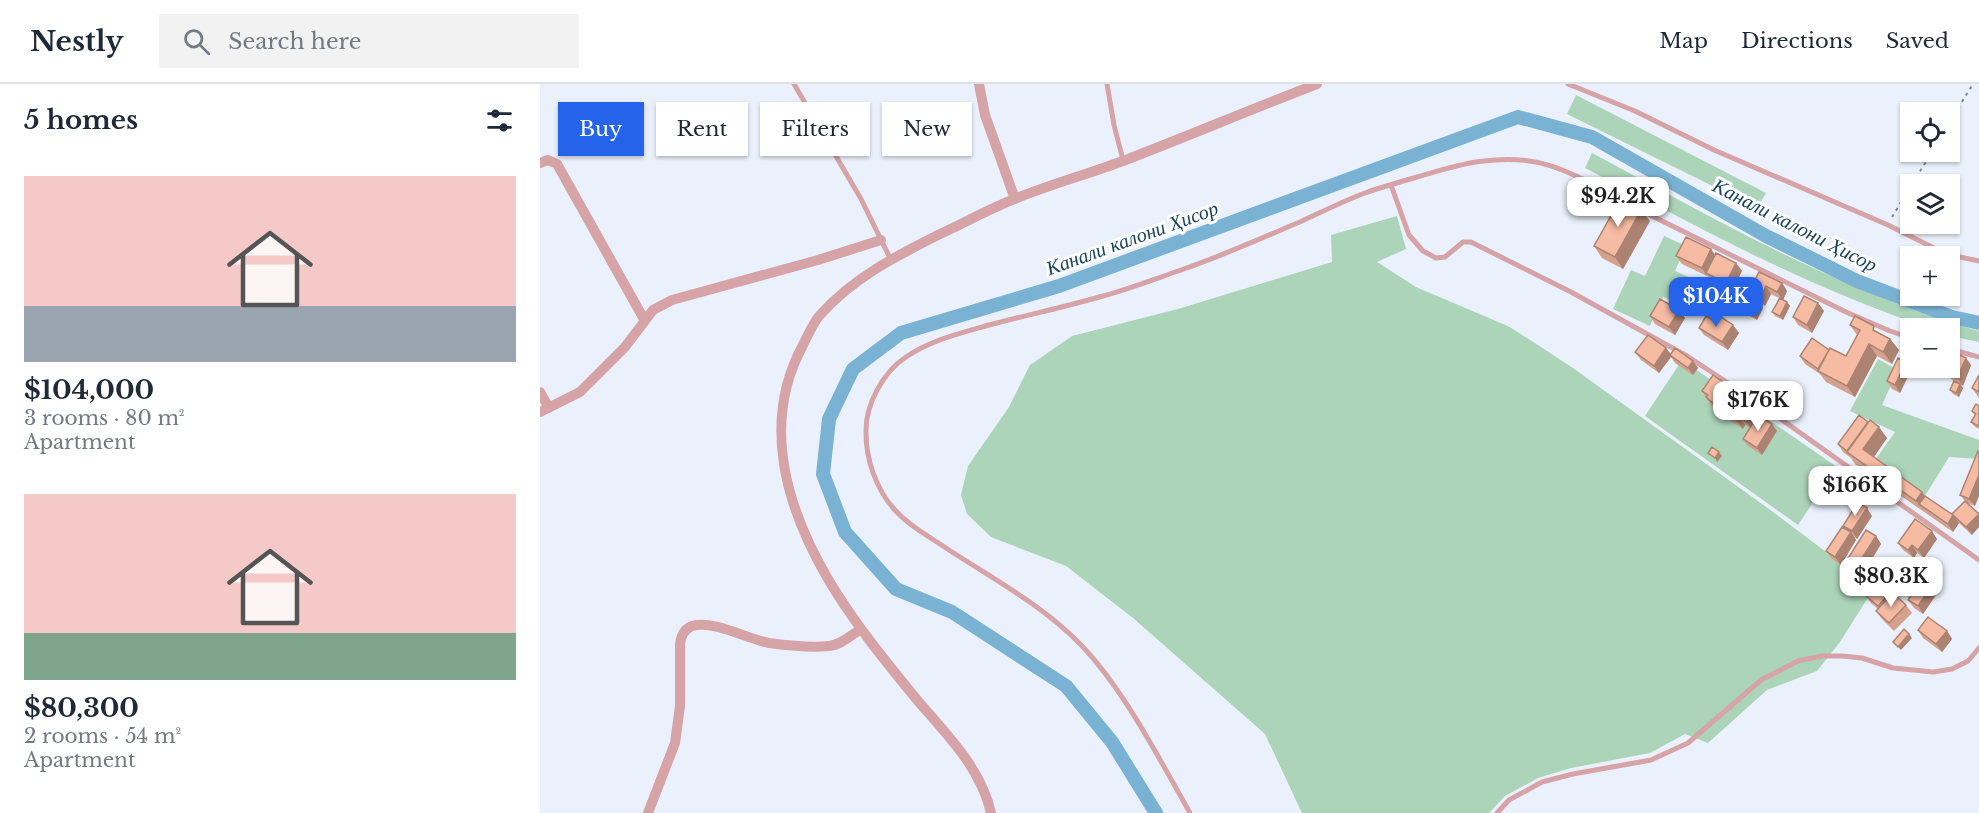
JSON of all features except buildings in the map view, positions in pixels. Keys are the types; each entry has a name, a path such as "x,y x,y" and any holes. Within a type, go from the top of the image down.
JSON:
{"street":[{"path":"979,84 985,115 1015,199"},
{"path":"991,813 987,796 971,765 843,605 817,560 798,519 786,477 780,432 784,394 794,362 818,317 851,286 890,258 1015,199 1123,160 1317,84"},
{"path":"540,163 548,160 558,164 645,321"},
{"path":"540,392 544,410 580,392 625,347 660,305 881,240"},
{"path":"648,813 675,742 680,706 680,644 681,636 686,629 705,625 767,642 814,647 838,644 861,629"}],"lane":[{"path":"794,84 861,199 890,258"},
{"path":"1107,84 1123,160"},
{"path":"1568,84 1635,111 1714,150 1888,225 1946,254 1979,261"},
{"path":"1190,813 1125,703 1098,664 1083,647 1063,627 1033,603 914,527 894,509 881,491 869,456 866,431 871,405 880,385 902,359 921,348 974,329 1103,296 1183,269 1363,194 1444,169 1505,159 1540,162 1563,170 1846,312 1900,335"},
{"path":"1391,185 1409,235 1423,251 1436,258 1445,257 1463,242 1471,242 1571,292 1687,356 1757,402 1979,560"},
{"path":"1960,352 1979,357"},
{"path":"1497,813 1509,800 1542,782 1651,760 1688,743 1761,680 1798,661 1822,656 1842,656 1862,658 1893,668 1933,672 1952,669 1968,661 1979,648"}],"path":[{"path":"1960,104 1972,84"},
{"path":"1888,225 1900,204"}],"green space":[{"path":"1576,95 1766,193 1757,208 1567,114"},
{"path":"1592,153 1738,231 1812,267 1900,306 1936,318 1903,318 1835,292 1762,259 1585,168"},
{"path":"1397,216 1406,249 1377,262 1416,287 1510,327 1573,368 1769,509 1874,588 1840,642 1817,671 1767,690 1708,743 1685,734 1650,753 1571,768 1538,778 1505,796 1489,813 1302,813 1265,734 1133,618 1066,566 991,537 967,514 961,495 968,466 1009,407 1030,365 1072,336 1178,309 1332,262 1331,235"},
{"path":"1664,236 1686,246 1675,271 1732,296 1720,322 1663,297 1650,326 1613,309 1631,270 1645,276"},
{"path":"1960,326 1979,331 1979,342 1960,338"},
{"path":"1878,359 1898,370 1882,405 1979,440 1979,459 1949,457 1925,496 1875,460 1895,432 1850,411"},
{"path":"1682,360 1837,467 1798,525 1645,416"}],"waterway":[{"name":"Канали калони Ҳисор","path":"1156,813 1112,742 1066,686 952,612 896,589 845,532 823,474 829,419 853,369 901,333 1059,286 1518,117 1592,137 1766,236 1857,281 1952,317 1979,323"}]}
